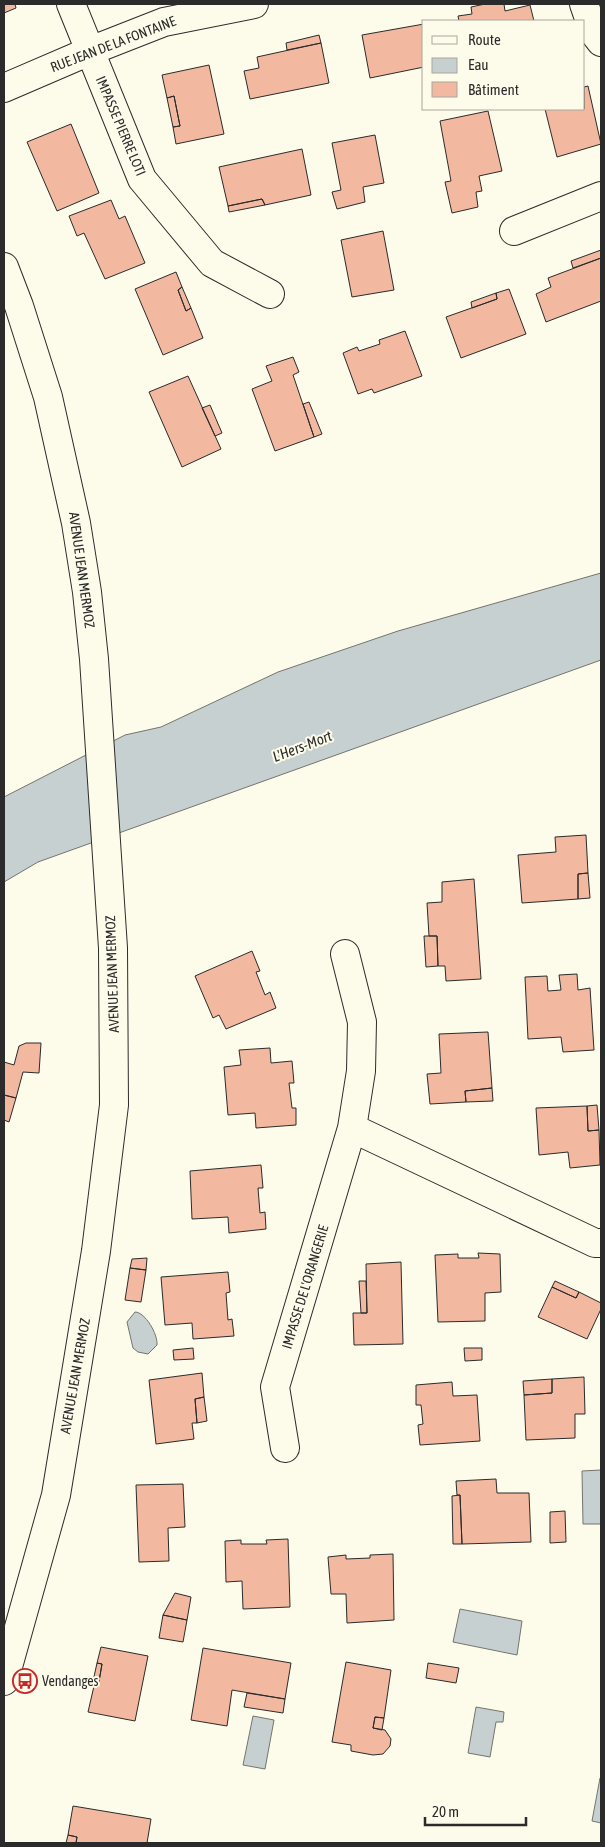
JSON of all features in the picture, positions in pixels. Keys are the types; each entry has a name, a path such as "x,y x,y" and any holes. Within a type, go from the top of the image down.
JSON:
{"street":[{"name":"IMPASSE PIERRE LOTI","path":"71,4 142,179 212,263 270,294"},
{"name":"RUE JEAN DE LA FONTAINE","path":"4,88 164,22 254,4"},
{"path":"584,4 594,33 601,42"},
{"path":"514,231 601,196"},
{"name":"AVENUE JEAN MERMOZ","path":"4,267 19,306 52,417 76,523 94,658 113,948 114,1105 96,1251 56,1494 4,1681"},
{"name":"IMPASSE DE L'ORANGERIE","path":"285,1448 275,1387 352,1128 361,1071 362,1022 345,954"},
{"path":"352,1128 595,1243 601,1244"}],"water":[{"name":"L'Hers-Mort","path":"601,573 601,660 38,862 4,882 4,797 125,735 161,727 278,672 398,631"},
{"path":"135,1312 147,1320 157,1340 157,1345 148,1354 138,1352 133,1348 127,1322"},
{"path":"601,1470 601,1524 583,1524 582,1471"},
{"path":"460,1609 522,1621 517,1655 453,1642"},
{"path":"476,1707 504,1712 503,1722 496,1722 490,1757 468,1753"},
{"path":"253,1716 274,1720 265,1769 243,1765"},
{"path":"601,1778 601,1823 592,1821"}],"building":[{"path":"4,4 15,4 16,8 4,13"},
{"path":"485,4 504,4 505,11 530,5 534,20 459,20 458,16 472,14 471,7"},
{"path":"422,24 422,67 370,78 362,35"},
{"path":"319,35 321,43 287,50 286,43"},
{"path":"321,43 329,83 250,99 244,71 259,68 257,57"},
{"path":"209,65 224,134 176,144 173,127 180,126 174,96 167,98 162,75"},
{"path":"588,86 601,144 557,157 545,110 585,110 585,87"},
{"path":"174,96 180,126 173,127 167,98"},
{"path":"488,111 502,171 479,176 482,191 476,192 478,207 452,213 445,182 451,181 440,121"},
{"path":"71,124 99,193 57,211 27,142"},
{"path":"375,135 384,183 363,187 365,202 337,209 332,192 341,190 332,143"},
{"path":"302,149 311,195 265,205 262,199 228,206 219,167"},
{"path":"262,199 265,205 229,212 228,206"},
{"path":"111,200 119,219 125,216 145,263 105,279 84,233 77,236 69,216"},
{"path":"383,231 394,290 352,297 341,240"},
{"path":"601,250 601,258 573,268 571,261"},
{"path":"601,258 601,301 546,322 536,294 551,287 548,278"},
{"path":"176,272 182,287 178,290 186,311 191,308 203,338 163,355 135,289"},
{"path":"182,287 191,308 186,311 178,290"},
{"path":"509,289 526,334 461,358 446,317 497,299 496,293"},
{"path":"496,293 497,299 472,308 471,302"},
{"path":"405,331 422,376 374,393 372,389 358,394 343,353 357,347 359,351 380,344 379,340"},
{"path":"293,357 299,372 293,375 314,437 275,451 252,389 272,381 266,366"},
{"path":"188,376 221,449 182,467 149,392"},
{"path":"309,402 322,434 314,437 303,404"},
{"path":"210,405 222,433 215,436 202,408"},
{"path":"586,835 588,873 578,874 578,899 522,903 518,855 556,852 555,837"},
{"path":"588,873 590,898 578,899 578,874"},
{"path":"474,879 481,979 446,981 445,966 438,966 437,936 429,936 427,903 442,902 442,882"},
{"path":"424,936 437,936 438,966 426,967"},
{"path":"252,951 260,971 256,972 265,995 270,992 276,1008 226,1029 219,1015 213,1018 195,976"},
{"path":"577,974 578,990 590,988 594,1050 563,1052 561,1037 528,1039 525,977 547,976 548,991 561,990 559,975"},
{"path":"488,1032 492,1088 465,1091 466,1102 430,1104 427,1074 441,1073 439,1034"},
{"path":"26,1043 41,1043 39,1073 23,1072 16,1098 4,1095 4,1062 14,1065 19,1046"},
{"path":"270,1048 271,1063 292,1061 294,1083 289,1083 292,1108 296,1108 296,1125 256,1128 255,1113 228,1115 224,1067 241,1065 239,1050"},
{"path":"492,1088 493,1101 466,1102 465,1091"},
{"path":"4,1095 16,1098 9,1122 4,1120"},
{"path":"597,1105 599,1130 588,1131 587,1106"},
{"path":"587,1106 588,1131 599,1130 600,1165 570,1168 568,1152 539,1155 536,1108"},
{"path":"261,1165 263,1188 258,1188 260,1213 265,1212 266,1229 229,1233 228,1217 192,1219 190,1171"},
{"path":"478,1253 500,1254 501,1292 485,1293 485,1321 438,1322 435,1255 458,1254 458,1258 479,1258"},
{"path":"147,1258 146,1270 130,1268 132,1259"},
{"path":"401,1262 403,1344 354,1345 353,1313 367,1313 366,1264"},
{"path":"130,1268 146,1270 141,1302 125,1300"},
{"path":"228,1272 230,1292 226,1293 228,1320 232,1319 234,1336 193,1339 192,1323 165,1325 161,1277"},
{"path":"359,1281 366,1281 367,1313 361,1313"},
{"path":"555,1281 579,1292 576,1298 552,1287"},
{"path":"552,1287 576,1298 579,1292 601,1303 601,1309 587,1339 538,1317"},
{"path":"193,1348 194,1359 174,1360 173,1350"},
{"path":"464,1348 482,1348 482,1360 465,1361"},
{"path":"202,1373 204,1397 195,1399 197,1423 192,1423 194,1439 156,1444 149,1380"},
{"path":"584,1377 585,1414 575,1414 575,1438 526,1440 524,1395 552,1393 552,1379"},
{"path":"552,1379 552,1393 524,1395 523,1381"},
{"path":"452,1382 453,1396 477,1395 480,1441 420,1445 418,1425 423,1424 421,1405 416,1405 416,1385"},
{"path":"204,1397 207,1421 197,1423 195,1399"},
{"path":"496,1479 497,1493 529,1493 531,1542 462,1544 460,1495 457,1495 456,1481"},
{"path":"183,1484 185,1527 168,1528 169,1561 139,1562 136,1485"},
{"path":"460,1495 462,1544 453,1544 452,1496"},
{"path":"565,1511 566,1542 550,1543 550,1512"},
{"path":"288,1539 290,1607 243,1609 242,1581 226,1582 225,1541 241,1540 241,1544 267,1544 266,1540"},
{"path":"393,1554 394,1620 347,1623 346,1594 331,1594 328,1557 346,1555 346,1559 370,1558 370,1555"},
{"path":"175,1593 191,1597 187,1620 163,1615"},
{"path":"163,1615 187,1620 183,1642 159,1638"},
{"path":"101,1647 148,1656 135,1721 88,1712 94,1686 98,1687 102,1664 97,1663"},
{"path":"203,1648 291,1663 285,1699 232,1690 227,1726 191,1720"},
{"path":"346,1662 391,1670 384,1718 375,1717 373,1728 385,1730 391,1739 390,1746 383,1754 373,1755 351,1751 351,1745 332,1742"},
{"path":"97,1663 102,1664 98,1687 92,1686"},
{"path":"428,1663 459,1668 456,1683 426,1678"},
{"path":"247,1693 285,1699 283,1713 244,1707"},
{"path":"375,1717 384,1718 382,1730 373,1728"},
{"path":"73,1806 151,1819 147,1843 76,1843 77,1837 68,1835"},
{"path":"68,1835 77,1837 76,1843 66,1843"}],"place":[{"name":"Vendanges","path":"25,1681"}]}
